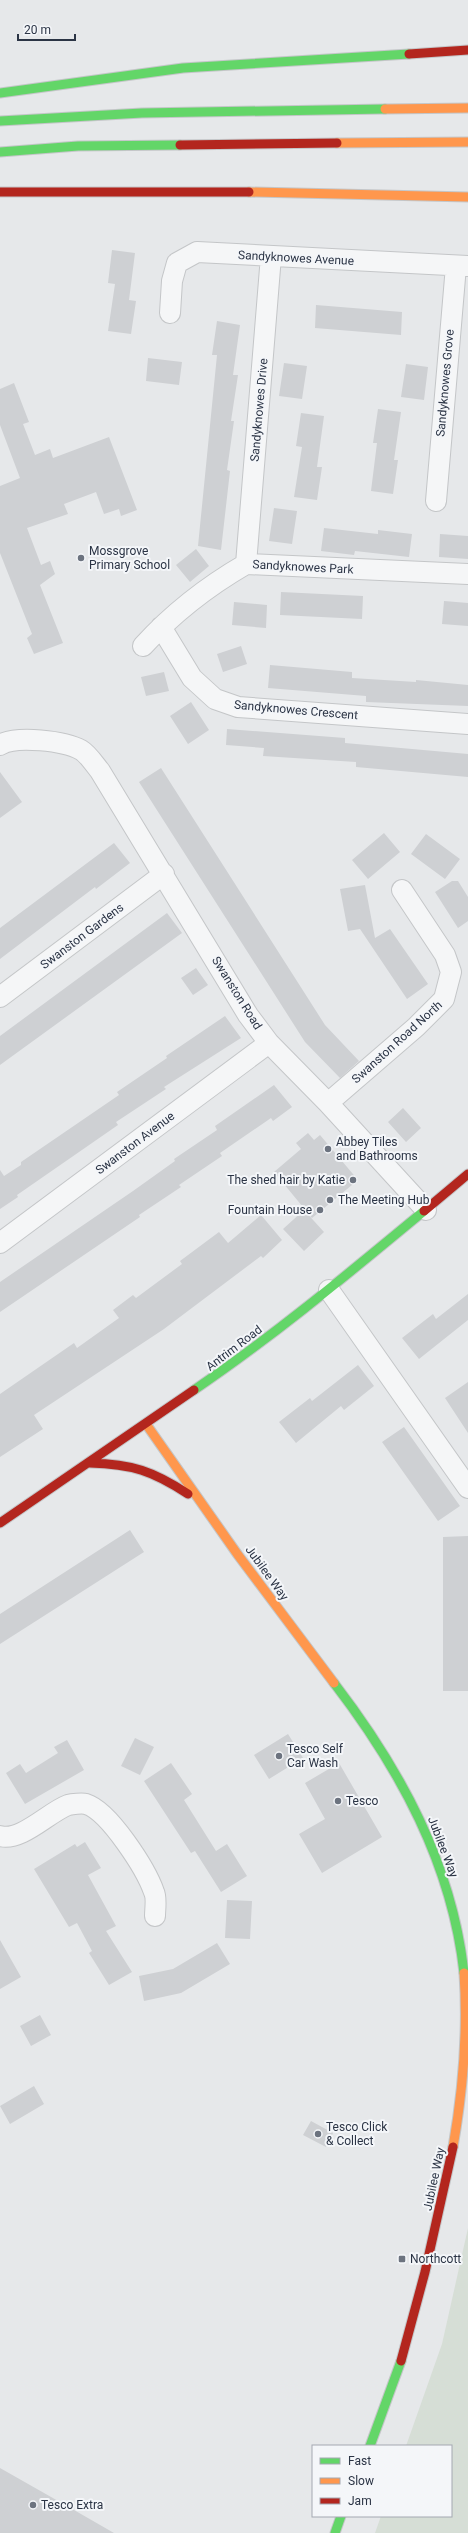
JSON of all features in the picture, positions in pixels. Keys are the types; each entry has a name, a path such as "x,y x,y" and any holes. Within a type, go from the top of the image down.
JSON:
{"main road":[{"path":"0,93 183,68 468,50"},
{"path":"0,121 142,113 468,108"},
{"path":"0,152 93,146 468,142"},
{"path":"0,192 258,192 468,197"},
{"name":"Antrim Road","path":"0,1523 90,1463 241,1358 329,1290 468,1174"},
{"name":"Jubilee Way","path":"146,1424 202,1504 380,1748 409,1797 434,1851 450,1901 460,1953 466,2010 464,2064 452,2153 430,2255 410,2332 370,2445"},
{"path":"90,1463 129,1464 156,1472 202,1504"},
{"path":"335,2533 341,2517"}],"street":[{"name":"Sandyknowes Avenue","path":"170,313 172,281 177,263 197,252 462,266"},
{"name":"Sandyknowes Drive","path":"246,564 271,256"},
{"name":"Sandyknowes Grove","path":"436,501 462,266"},
{"name":"Sandyknowes Park","path":"143,646 161,627 219,580 246,564 468,574"},
{"name":"Sandyknowes Crescent","path":"161,627 192,678 215,699 238,707 468,724"},
{"name":"Swanston Road","path":"0,745 6,742 49,741 82,750 100,771 164,874 248,1015 269,1043 328,1103 426,1210"},
{"name":"Swanston Gardens","path":"0,997 164,874"},
{"name":"Swanston Road North","path":"328,1103 416,1027 444,999 451,972 445,955 402,890"},
{"name":"Swanston Avenue","path":"0,1243 269,1043"},
{"path":"329,1290 468,1488"},
{"path":"0,1836 5,1838 32,1828 68,1805 86,1804 108,1819 126,1842 155,1892 155,1916"}],"shaded area":[{"path":"468,2228 468,2533 375,2533 381,2517 452,2517 452,2445 406,2445 442,2344"}],"building":[{"path":"112,250 135,253 129,300 136,301 131,334 108,331 115,284 108,283"},
{"path":"316,305 402,312 401,335 315,328"},
{"path":"217,321 240,325 233,375 238,375 231,421 234,421 227,470 230,471 221,550 198,546 217,355 212,355"},
{"path":"148,358 182,362 179,385 146,381"},
{"path":"284,363 307,366 302,399 279,396"},
{"path":"406,364 428,367 424,400 401,397"},
{"path":"14,383 29,422 23,424 35,455 50,449 53,458 109,437 137,510 121,516 119,509 104,514 96,492 64,504 68,514 27,528 41,565 50,561 55,574 40,585 63,643 34,654 27,638 32,634 0,553 0,486 20,478 0,425 0,389"},
{"path":"378,409 401,412 394,460 398,460 393,494 371,491 377,443 373,443"},
{"path":"301,413 324,416 317,467 322,467 317,500 294,497 302,447 296,446"},
{"path":"274,508 297,511 292,544 269,541"},
{"path":"324,528 378,534 378,530 412,534 409,557 355,551 354,555 321,551"},
{"path":"440,534 468,536 468,559 439,557"},
{"path":"196,549 209,566 190,582 176,565"},
{"path":"281,592 363,596 362,619 280,615"},
{"path":"444,601 468,603 468,626 442,624"},
{"path":"234,602 267,605 266,628 232,625"},
{"path":"241,646 247,664 223,672 217,654"},
{"path":"270,665 352,672 352,678 416,682 416,680 468,685 468,706 366,702 366,696 268,688"},
{"path":"164,672 169,691 146,696 141,677"},
{"path":"191,702 209,730 188,744 170,716"},
{"path":"227,729 345,738 345,743 468,754 468,777 356,767 356,762 263,756 264,748 226,745"},
{"path":"161,768 325,1025 359,1061 340,1078 305,1042 139,782"},
{"path":"0,772 22,802 0,818"},
{"path":"384,833 400,852 368,879 352,860"},
{"path":"426,834 460,859 445,879 411,854"},
{"path":"114,843 130,863 96,889 95,887 0,959 0,928"},
{"path":"452,881 458,881 468,897 468,921 458,928 435,892"},
{"path":"365,885 375,938 390,929 428,984 407,999 360,929 348,931 340,889"},
{"path":"167,913 182,933 0,1065 0,1036"},
{"path":"196,968 208,985 193,995 181,978"},
{"path":"225,1016 241,1038 164,1087 166,1089 116,1122 118,1125 17,1195 18,1197 0,1209 0,1170 4,1176 21,1165 21,1162 119,1095 117,1092 167,1058 166,1056"},
{"path":"274,1085 292,1107 273,1121 271,1118 220,1153 222,1156 179,1185 181,1187 139,1215 140,1217 0,1312 0,1282 175,1161 174,1159 217,1130 215,1126"},
{"path":"403,1108 421,1128 406,1142 388,1122"},
{"path":"308,1133 314,1140 320,1135 358,1180 312,1218 274,1172 301,1149 296,1143"},
{"path":"304,1210 324,1232 304,1251 283,1229"},
{"path":"261,1215 282,1240 263,1258 261,1256 164,1329 34,1415 43,1429 0,1457 0,1394 74,1343 77,1348 119,1318 113,1310 133,1295 136,1298 182,1264 180,1261 219,1232 228,1243"},
{"path":"468,1294 468,1320 419,1359 402,1338 433,1314 436,1319"},
{"path":"358,1365 374,1386 344,1410 341,1406 296,1443 279,1422 310,1398 312,1401"},
{"path":"468,1382 468,1433 445,1398"},
{"path":"404,1427 460,1506 438,1521 382,1442"},
{"path":"130,1530 144,1552 0,1644 0,1614"},
{"path":"468,1536 468,1691 443,1691 443,1537"},
{"name":"Tesco Self Car Wash","path":"288,1734 303,1758 269,1779 254,1755"},
{"path":"135,1738 154,1747 140,1775 121,1766"},
{"path":"67,1740 84,1770 25,1804 6,1773 20,1764 26,1773 58,1753 54,1747"},
{"path":"171,1763 192,1794 184,1800 216,1851 227,1844 247,1876 221,1892 195,1851 191,1853 144,1781"},
{"name":"Tesco","path":"339,1763 382,1837 322,1873 299,1834 325,1819 305,1783"},
{"path":"85,1842 101,1868 88,1875 116,1926 106,1931 132,1972 109,1985 89,1953 92,1951 77,1923 69,1927 34,1869 75,1844 77,1847"},
{"path":"227,1900 252,1901 250,1939 225,1938"},
{"path":"0,1940 21,1977 0,1989"},
{"path":"217,1943 230,1964 181,1993 144,2001 139,1976 173,1969"},
{"path":"40,2015 51,2035 31,2046 20,2026"},
{"path":"34,2086 44,2104 10,2124 0,2106"},
{"name":"Tesco Click & Collect","path":"311,2121 333,2133 326,2147 303,2135"},
{"name":"Tesco Extra","path":"0,2468 74,2510 114,2533 0,2533"}],"traffic: fast":[{"path":"0,93 183,68 409,54"},
{"path":"0,121 142,113 385,109"},
{"path":"0,152 78,146 180,145"},
{"path":"194,1390 283,1326 424,1211"},
{"path":"334,1683 380,1749 401,1784 419,1819 435,1856 448,1894 458,1933 464,1973"},
{"path":"370,2445 401,2361"},
{"path":"335,2533 341,2517"}],"traffic: slow":[{"path":"385,109 468,108"},
{"path":"337,143 468,142"},
{"path":"249,192 468,197"},
{"path":"146,1424 238,1555 334,1683"},
{"path":"453,2147 460,2104 464,2060 464,1973"}],"traffic: jam":[{"path":"409,54 468,50"},
{"path":"180,145 337,143"},
{"path":"0,192 249,192"},
{"path":"424,1211 468,1174"},
{"path":"0,1523 194,1390"},
{"path":"90,1463 118,1465 142,1470 153,1474 188,1494"},
{"path":"401,2361 425,2272 453,2147"}],"place":[{"name":"Mossgrove Primary School","path":"81,558"},
{"name":"Abbey Tiles and Bathrooms","path":"328,1149"},
{"name":"The shed hair by Katie","path":"353,1180"},
{"name":"The Meeting Hub","path":"330,1200"},
{"name":"Fountain House","path":"320,1210"},
{"name":"Tesco Self Car Wash","path":"279,1756"},
{"name":"Tesco","path":"338,1801"},
{"name":"Tesco Click & Collect","path":"318,2134"},
{"name":"Northcott","path":"402,2259"},
{"name":"Tesco Extra","path":"33,2505"}]}
